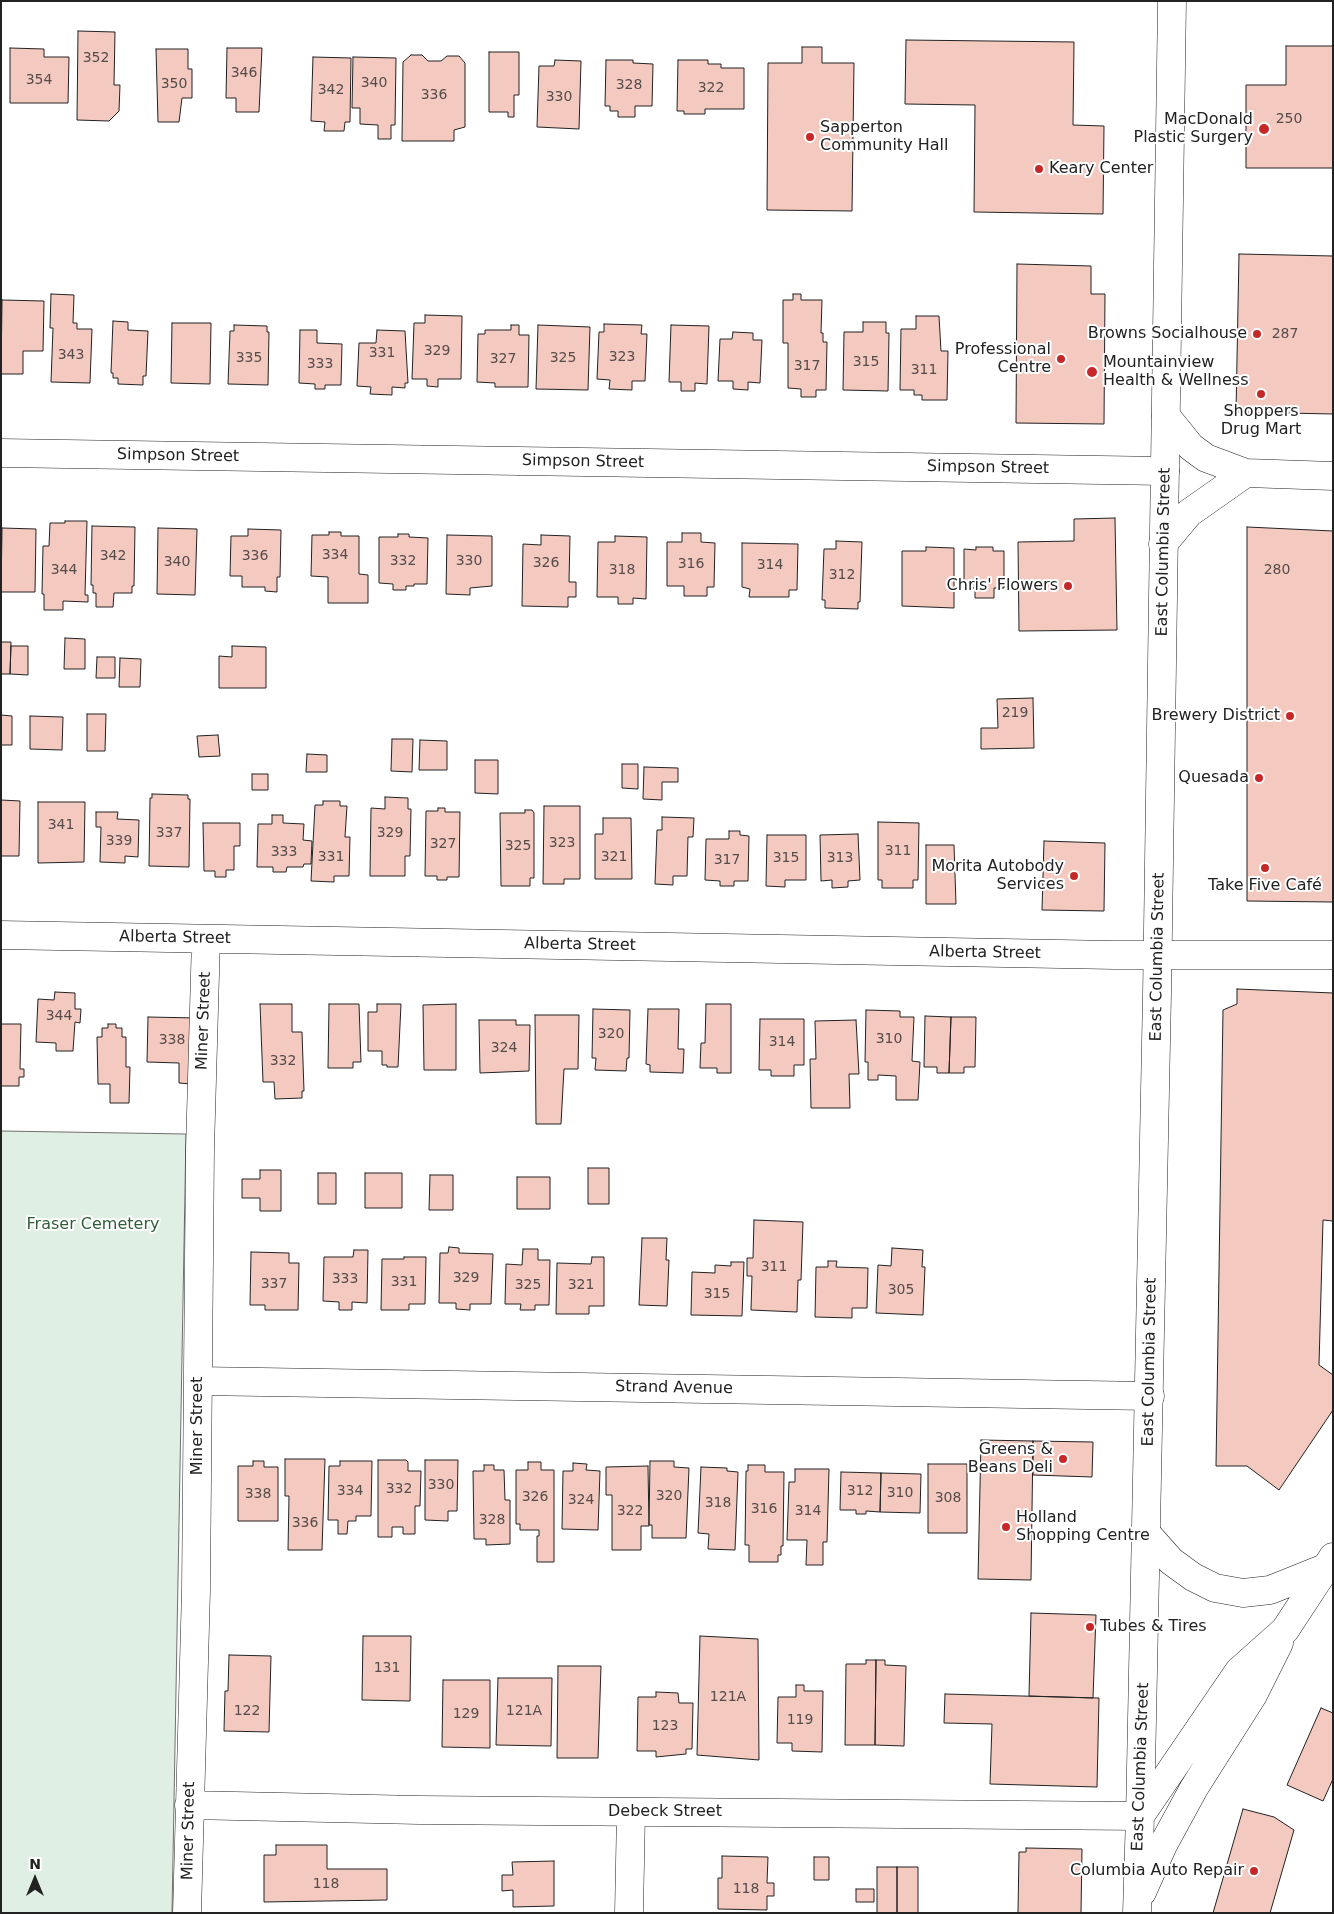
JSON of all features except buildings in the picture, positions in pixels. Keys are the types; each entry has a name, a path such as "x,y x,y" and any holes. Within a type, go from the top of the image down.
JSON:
{"street":[{"name":"East Columbia Street","path":"1137,1907 1150,1396 1172,1"},
{"path":"1166,416 1191,447 1206,458 1246,473 1333,476"},
{"name":"Simpson Street","path":"1,453 1165,471"},
{"path":"1163,544 1189,513 1246,473"},
{"name":"Alberta Street","path":"1,935 1158,956 1333,955"},
{"name":"Miner Street","path":"187,1913 196,1590 200,1149 206,939"},
{"name":"Strand Avenue","path":"198,1381 1150,1396"},
{"path":"1147,1534 1171,1561 1193,1577 1215,1588 1243,1593 1270,1590 1329,1563"},
{"path":"1137,1907 1163,1845 1190,1796 1253,1694 1285,1630 1329,1563"},
{"path":"1140,1816 1239,1671 1285,1630"},
{"name":"Debeck Street","path":"189,1804 631,1812 1140,1816"},
{"path":"629,1913 631,1812"}],"green space":[{"name":"Fraser Cemetery","path":"1,1131 186,1134 172,1913 1,1913"}],"place":[{"name":"MacDonald Plastic Surgery","path":"1264,129"},
{"name":"Sapperton Community Hall","path":"810,137"},
{"name":"Keary Center","path":"1039,169"},
{"name":"Browns Socialhouse","path":"1257,334"},
{"name":"Professional Centre","path":"1061,359"},
{"name":"Mountainview Health & Wellness","path":"1092,372"},
{"name":"Shoppers Drug Mart","path":"1261,394"},
{"name":"Chris' Flowers","path":"1068,586"},
{"name":"Brewery District","path":"1290,716"},
{"name":"Quesada","path":"1259,778"},
{"name":"Take Five Café","path":"1265,868"},
{"name":"Morita Autobody Services","path":"1074,876"},
{"name":"Greens & Beans Deli","path":"1063,1459"},
{"name":"Holland Shopping Centre","path":"1006,1527"},
{"name":"Tubes & Tires","path":"1090,1627"},
{"name":"Columbia Auto Repair","path":"1254,1871"}]}
